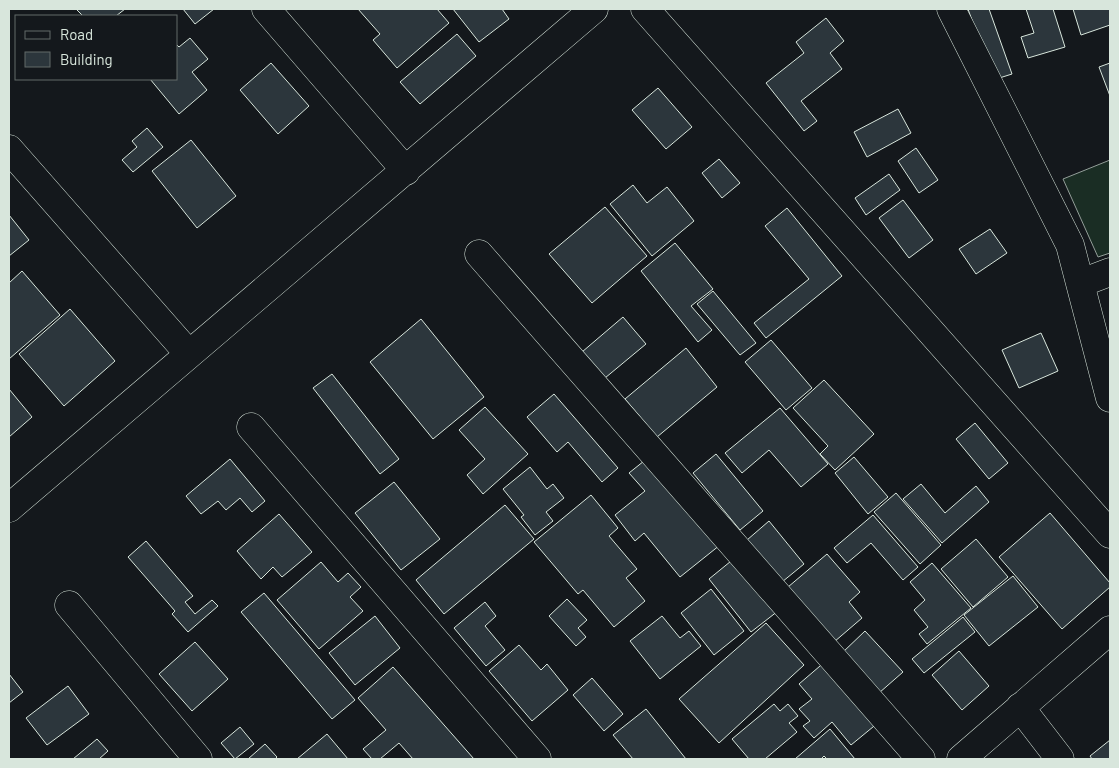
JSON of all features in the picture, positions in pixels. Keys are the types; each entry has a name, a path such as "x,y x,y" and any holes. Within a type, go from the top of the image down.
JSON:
{"street":[{"path":"266,9 406,171"},
{"path":"9,508 594,9"},
{"path":"644,9 1110,534"},
{"path":"951,9 1070,245 1110,398"},
{"path":"9,150 189,354"},
{"path":"479,254 921,759"},
{"path":"1081,283 1110,272"},
{"path":"251,427 537,759"},
{"path":"69,605 198,759"},
{"path":"961,759 1110,630"},
{"path":"1020,707 1060,759"}],"green space":[{"path":"1110,160 1110,253 1098,257 1063,179"}],"building":[{"path":"76,9 125,9 117,15 82,15"},
{"path":"183,9 214,9 195,24"},
{"path":"358,9 437,9 449,23 397,68 373,40 380,34"},
{"path":"453,9 502,9 509,19 479,42"},
{"path":"968,9 989,9 1012,74 993,80"},
{"path":"1026,9 1053,9 1065,47 1028,58 1021,37 1034,33"},
{"path":"1073,9 1110,9 1110,25 1081,35"},
{"path":"826,18 844,41 830,53 842,69 801,101 817,121 804,131 766,83 804,53 796,42"},
{"path":"457,34 476,56 420,104 400,82"},
{"path":"190,38 208,59 192,72 207,90 179,114 151,80 178,80 179,47"},
{"path":"271,63 309,106 278,134 240,90"},
{"path":"1110,63 1110,96 1099,67"},
{"path":"658,88 692,127 666,149 632,110"},
{"path":"898,109 911,133 867,157 854,132"},
{"path":"147,128 163,147 133,172 122,160 137,147 132,141"},
{"path":"191,140 236,196 197,228 152,171"},
{"path":"916,148 938,180 919,193 898,161"},
{"path":"719,159 740,183 722,198 702,173"},
{"path":"889,174 900,190 866,215 855,198"},
{"path":"633,185 647,203 667,187 694,221 652,256 610,204"},
{"path":"903,200 933,240 909,258 879,218"},
{"path":"605,207 647,256 592,303 549,254"},
{"path":"787,208 842,276 766,338 754,323 809,279 765,226"},
{"path":"9,215 29,240 9,256"},
{"path":"990,229 1007,253 976,274 959,249"},
{"path":"675,243 713,289 691,306 712,330 698,342 641,271"},
{"path":"22,271 60,315 9,359 9,283"},
{"path":"713,291 756,343 740,355 697,304"},
{"path":"70,309 115,361 64,406 19,354"},
{"path":"623,317 646,344 605,378 582,352"},
{"path":"421,319 484,397 433,439 370,362"},
{"path":"1041,333 1058,371 1019,388 1002,350"},
{"path":"771,340 812,388 786,410 745,362"},
{"path":"686,348 717,387 657,437 625,399"},
{"path":"332,374 399,459 380,474 313,388"},
{"path":"824,380 874,434 835,470 820,454 828,446 793,408"},
{"path":"9,389 32,417 9,437"},
{"path":"554,394 618,468 602,482 568,442 557,452 527,417"},
{"path":"485,407 528,454 483,494 467,475 485,459 459,430"},
{"path":"780,408 828,464 801,487 769,450 742,473 725,453"},
{"path":"975,423 1008,463 989,479 956,439"},
{"path":"716,454 763,511 740,530 693,473"},
{"path":"649,457 720,545 680,577 644,533 635,541 615,515 645,491 629,473"},
{"path":"854,457 888,497 868,514 835,473"},
{"path":"230,459 265,501 252,512 240,498 226,510 218,501 201,514 186,496"},
{"path":"530,467 547,489 553,484 564,498 546,512 553,521 535,535 521,517 524,515 503,489"},
{"path":"394,482 440,539 401,570 355,513"},
{"path":"921,484 945,513 976,486 989,502 942,543 903,499"},
{"path":"896,493 941,545 920,564 874,512"},
{"path":"591,495 618,528 609,536 637,569 626,578 645,601 614,627 583,590 578,594 534,542"},
{"path":"505,505 534,539 444,614 416,580"},
{"path":"1050,513 1110,583 1110,587 1062,629 999,557"},
{"path":"279,514 312,552 282,577 273,567 261,579 237,551"},
{"path":"873,515 918,567 903,580 871,543 847,563 834,548"},
{"path":"769,521 804,564 782,582 747,540"},
{"path":"976,539 1008,577 973,607 941,569"},
{"path":"146,541 193,596 185,602 195,614 212,600 218,606 188,632 172,614 175,611 128,557"},
{"path":"827,554 860,592 849,602 862,618 834,642 788,587"},
{"path":"736,557 778,611 751,632 709,579"},
{"path":"321,562 338,582 348,573 361,587 350,597 363,611 319,649 277,600"},
{"path":"932,563 971,608 927,644 919,634 928,627 914,610 925,600 910,582"},
{"path":"1013,576 1038,607 989,646 964,615"},
{"path":"711,589 744,631 714,655 681,613"},
{"path":"264,593 355,700 332,719 241,612"},
{"path":"567,599 587,620 578,628 586,637 576,646 549,616"},
{"path":"485,602 496,616 485,626 505,650 486,666 454,628"},
{"path":"375,616 400,648 355,685 329,653"},
{"path":"662,616 680,638 689,631 701,646 660,679 630,641"},
{"path":"963,617 975,632 924,673 912,659"},
{"path":"766,623 804,665 719,743 679,699"},
{"path":"865,631 903,672 879,693 842,653"},
{"path":"195,642 228,679 192,711 159,674"},
{"path":"519,645 541,670 547,664 568,690 532,721 489,671"},
{"path":"959,651 989,686 962,710 932,675"},
{"path":"827,660 879,722 851,745 832,722 814,738 803,726 810,721 799,709 812,699 799,684"},
{"path":"393,667 474,759 413,759 399,743 380,759 372,759 363,749 386,730 358,698"},
{"path":"9,674 23,692 9,703"},
{"path":"592,678 623,714 604,731 573,695"},
{"path":"68,686 89,714 47,745 26,718"},
{"path":"774,704 780,711 788,704 798,716 789,723 797,732 765,759 749,759 732,739"},
{"path":"646,709 686,759 633,759 613,735"},
{"path":"240,727 254,744 235,759 221,743"},
{"path":"830,729 855,759 827,759 824,756 821,759 795,759"},
{"path":"327,734 348,759 297,759"},
{"path":"97,739 108,751 99,759 73,759"},
{"path":"1110,740 1110,759 1092,759 1090,756"},
{"path":"265,744 277,757 275,759 248,759"}]}
